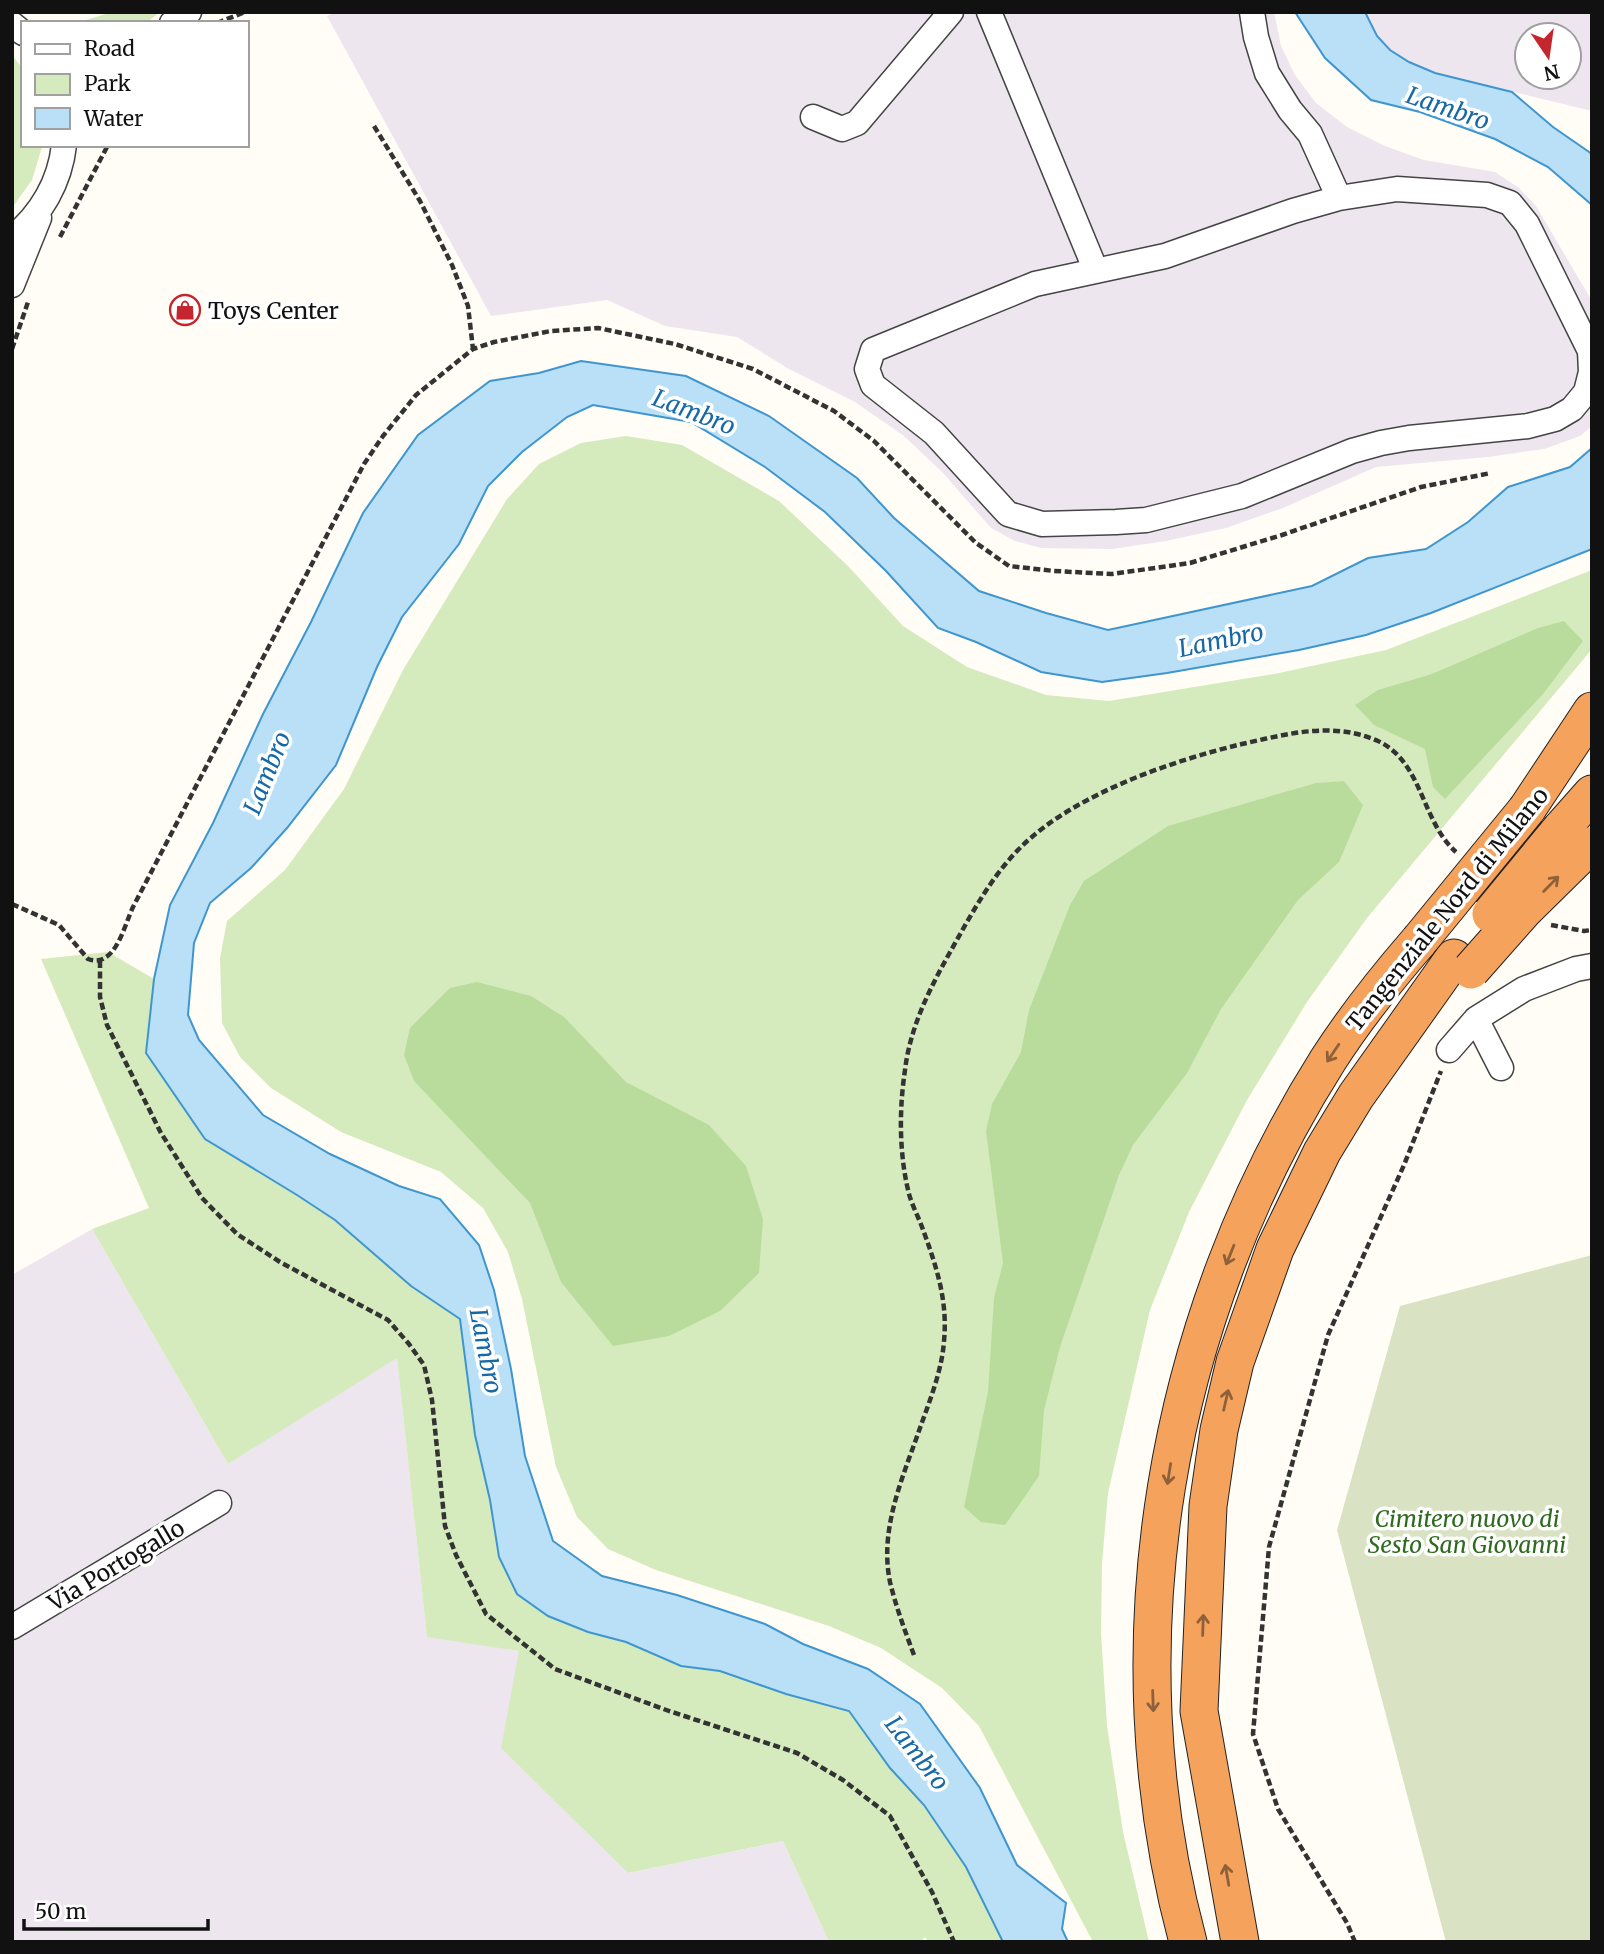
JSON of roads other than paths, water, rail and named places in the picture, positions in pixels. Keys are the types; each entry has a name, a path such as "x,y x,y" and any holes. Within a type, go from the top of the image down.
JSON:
{"highway":[{"path":"1527,809 1592,711"},
{"name":"Tangenziale Nord di Milano","path":"1188,1942 1176,1896 1164,1829 1156,1760 1151,1651 1163,1511 1177,1424 1198,1346 1256,1190 1328,1060 1379,988 1592,733"},
{"name":"Tangenziale Nord di Milano","path":"1240,1942 1199,1711 1208,1506 1219,1430 1235,1362 1275,1249 1322,1152 1356,1096 1463,964 1581,839 1592,794"}],"street":[{"path":"813,117 842,130 857,123 951,12"},
{"path":"989,12 1096,271"},
{"path":"1252,12 1267,73 1290,110 1310,134 1339,198"},
{"path":"21,293 63,147"},
{"path":"12,238 35,216 75,147"},
{"path":"1397,189 1487,195 1510,203 1527,224 1590,351 1591,372 1586,392 1572,409 1555,419 1528,426 1381,443 1352,451 1242,496 1146,520 1042,524 1008,514 934,433 873,385 867,369 873,350 1035,284 1165,256 1293,211 1339,198 1397,189"},
{"path":"1449,1050 1476,1019 1524,989 1592,966"},
{"path":"1476,1019 1501,1068"},
{"name":"Via Portogallo","path":"12,1627 219,1503"}],"water":[{"name":"Lambro","path":"1295,12 1365,12 1377,36 1390,50 1409,62 1435,73 1512,92 1553,127 1592,154 1592,205 1548,167 1495,139 1420,112 1371,100 1325,58"},
{"name":"Lambro","path":"581,361 686,376 769,416 857,478 894,518 979,591 1108,630 1312,586 1368,558 1426,549 1468,522 1508,487 1570,467 1592,448 1592,549 1431,613 1366,635 1299,650 1102,682 1041,672 938,628 886,571 825,512 765,467 691,422 593,405 567,417 522,452 488,486 459,544 402,617 377,667 336,765 287,828 251,868 210,903 194,943 188,1015 199,1040 263,1115 330,1154 399,1186 440,1199 479,1245 494,1290 511,1369 525,1456 553,1541 602,1576 677,1595 765,1624 803,1644 868,1669 920,1704 980,1788 1017,1865 1066,1903 1062,1929 1068,1942 1003,1942 966,1867 924,1805 890,1768 849,1711 786,1694 720,1671 681,1666 626,1642 588,1632 548,1616 517,1594 499,1557 490,1500 475,1435 460,1319 411,1286 335,1220 205,1139 146,1053 154,979 170,905 213,823 263,714 363,513 418,435 490,381 539,373"}],"place":[{"name":"Toys Center","path":"185,310"}],"park label":[{"name":"Cimitero nuovo di Sesto San Giovanni","path":"1467,1531"}]}
